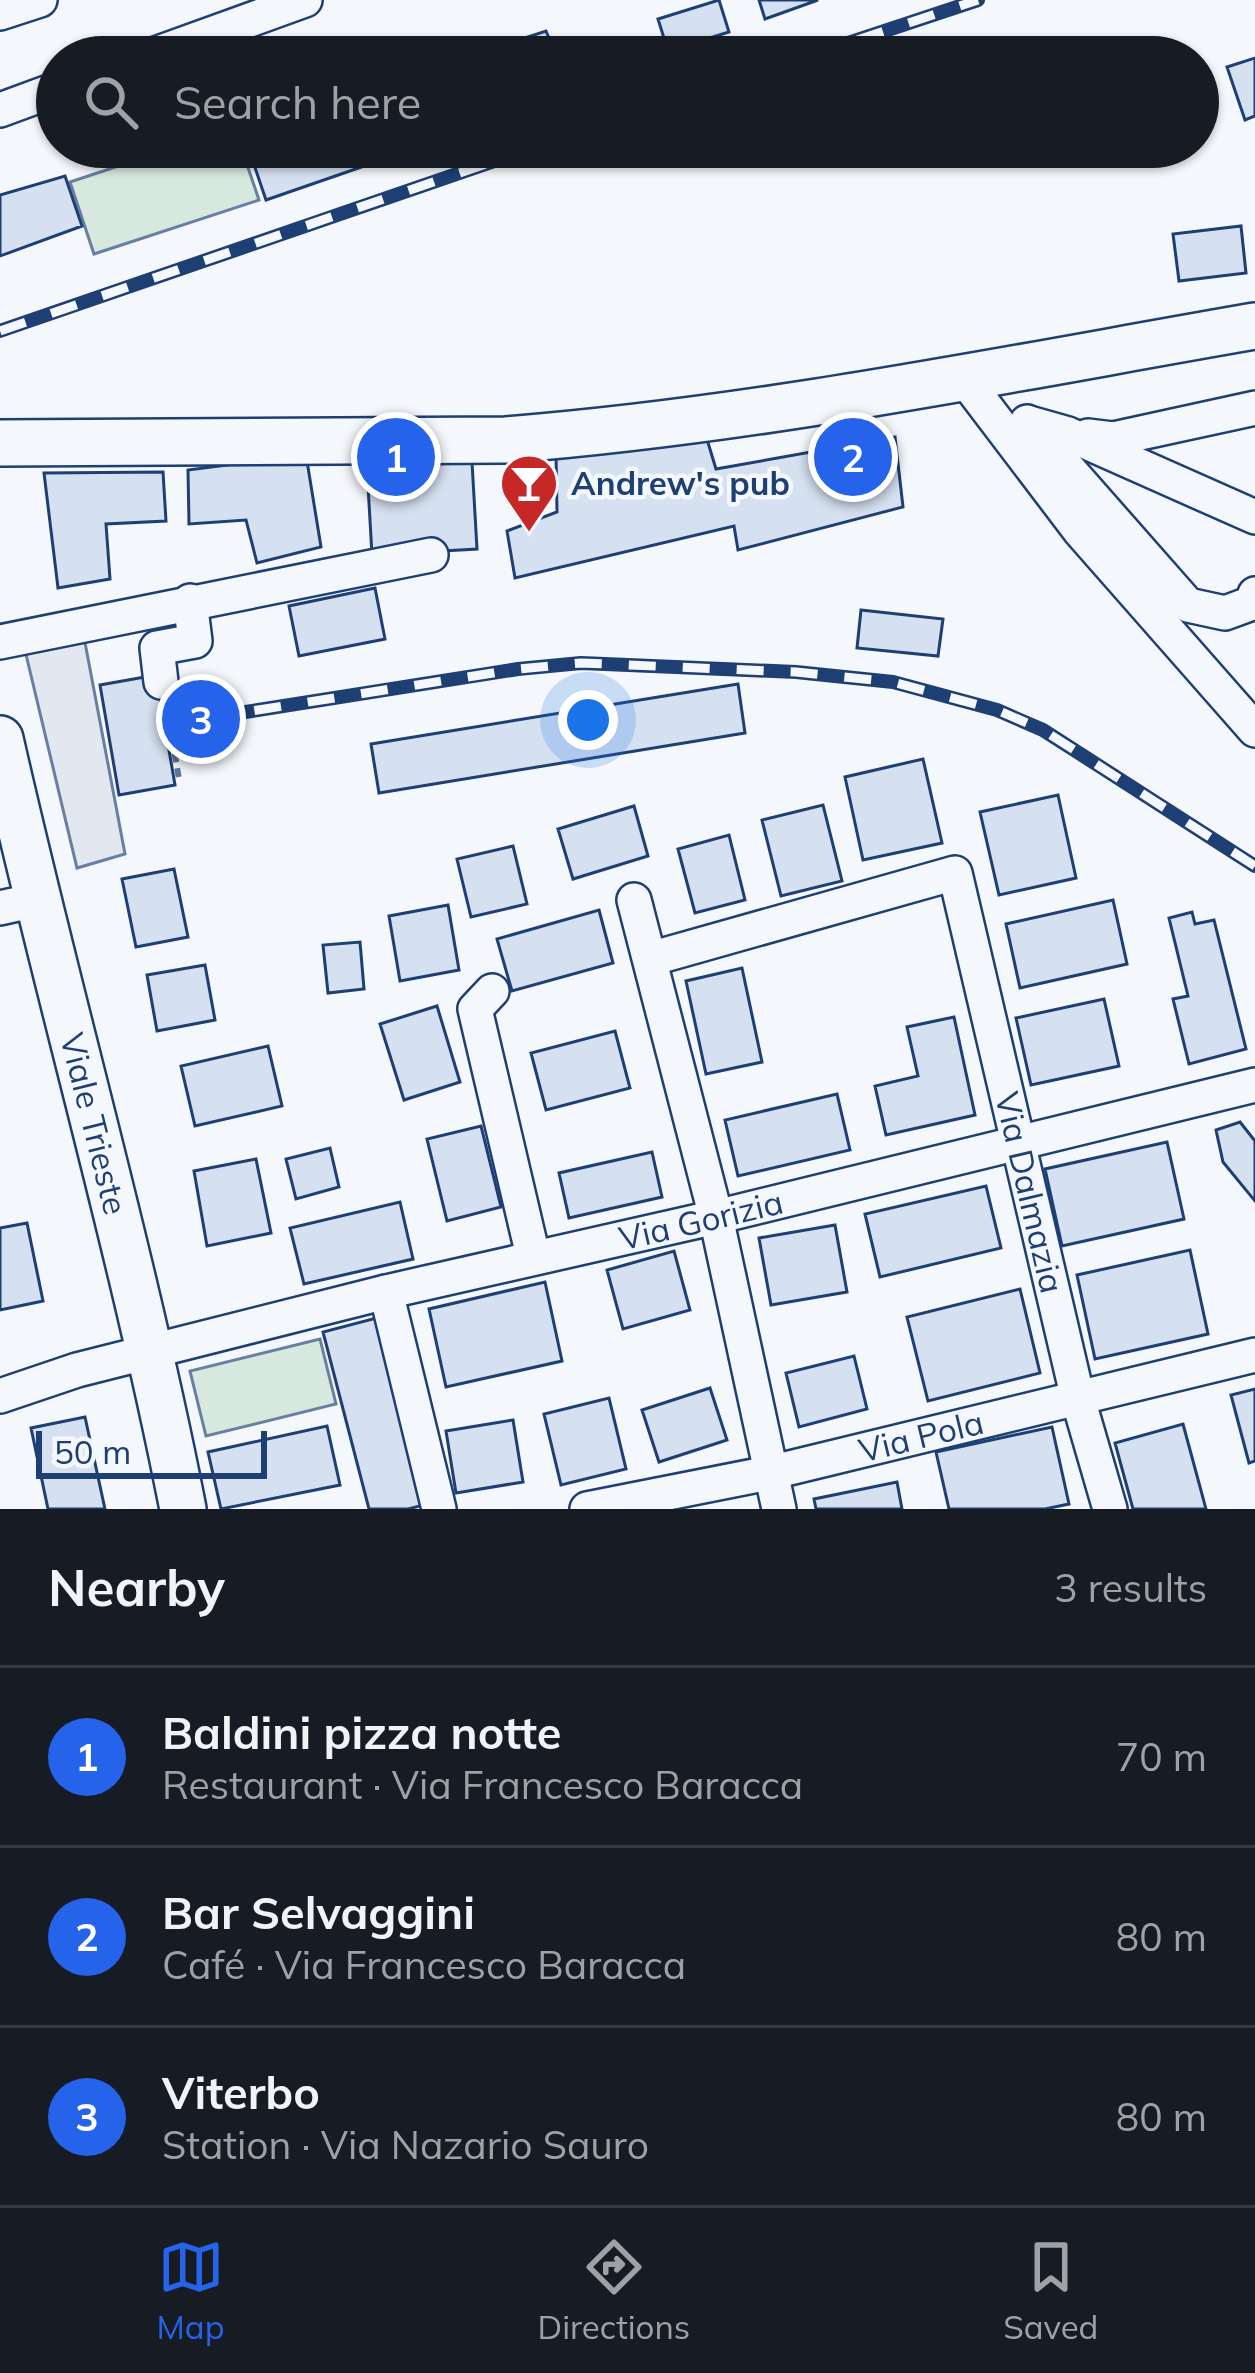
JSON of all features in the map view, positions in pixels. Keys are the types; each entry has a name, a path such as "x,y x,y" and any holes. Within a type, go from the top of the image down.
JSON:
{"main road":[{"path":"0,442 506,440 971,388 1255,326"},
{"name":"Viale Trieste","path":"0,739 18,904 148,1353 183,1509"}],"street":[{"path":"0,13 40,0"},
{"path":"205,36 305,0"},
{"path":"0,110 36,97"},
{"path":"971,388 1028,422 1068,434 1255,517"},
{"path":"971,388 1080,531 1255,730"},
{"path":"1068,434 1113,439 1255,408"},
{"path":"1028,422 1188,605 1225,613 1252,603 1255,595"},
{"path":"0,642 431,555"},
{"path":"161,682 157,648 195,641 190,601"},
{"name":"Via Dalmazia","path":"650,959 956,873 1078,1399 1110,1509"},
{"path":"634,900 716,1217 779,1509"},
{"path":"492,991 476,1009 533,1256"},
{"name":"Via Gorizia","path":"0,1396 77,1370 386,1292 1255,1085"},
{"path":"386,1292 439,1509"},
{"name":"Via Pola","path":"586,1509 769,1473 1255,1355"}],"path":[{"path":"161,682 179,779"}],"shaded area":[{"path":"112,168 248,168 259,200 94,254 70,182"},
{"path":"83,632 125,854 77,868 24,646"},
{"path":"320,1339 336,1404 206,1436 190,1371"}],"building":[{"path":"719,0 729,32 663,36 658,19"},
{"path":"759,0 818,0 765,19"},
{"path":"1255,58 1255,116 1245,120 1227,67"},
{"path":"255,168 359,168 266,200"},
{"path":"65,176 82,226 0,256 0,195"},
{"path":"1241,226 1246,273 1179,281 1173,234"},
{"path":"706,436 716,469 895,437 903,507 738,550 734,526 515,578 507,531 557,512 556,454"},
{"path":"306,455 321,547 257,563 246,520 189,524 188,470"},
{"path":"472,462 477,549 372,555 367,468"},
{"path":"163,472 166,521 106,524 110,579 58,588 44,473"},
{"path":"375,588 385,639 299,656 289,606"},
{"path":"861,610 943,619 938,656 857,648"},
{"path":"156,675 175,785 119,795 100,685"},
{"path":"738,684 745,733 379,793 371,744"},
{"path":"923,759 942,843 863,860 845,777"},
{"path":"1058,795 1076,878 999,895 980,812"},
{"path":"823,805 842,881 781,896 762,820"},
{"path":"634,806 648,856 573,879 558,829"},
{"path":"729,835 745,900 695,913 678,849"},
{"path":"513,846 527,904 471,917 457,859"},
{"path":"174,869 188,937 136,947 122,879"},
{"path":"1113,900 1127,964 1020,988 1006,924"},
{"path":"448,905 459,970 400,981 389,916"},
{"path":"599,910 613,963 512,991 497,939"},
{"path":"1192,912 1195,924 1214,920 1246,1049 1189,1064 1173,999 1188,996 1169,918"},
{"path":"360,942 364,989 328,993 323,945"},
{"path":"205,965 215,1020 157,1031 147,975"},
{"path":"742,968 762,1062 706,1074 686,981"},
{"path":"1104,999 1119,1066 1031,1085 1016,1018"},
{"path":"437,1006 460,1082 404,1100 380,1024"},
{"path":"954,1017 975,1115 886,1135 875,1086 918,1076 907,1027"},
{"path":"615,1031 630,1088 546,1110 531,1053"},
{"path":"268,1046 282,1106 195,1126 181,1066"},
{"path":"837,1094 850,1150 738,1176 725,1120"},
{"path":"1240,1122 1255,1141 1255,1201 1223,1162 1216,1130"},
{"path":"481,1126 501,1207 447,1221 427,1139"},
{"path":"1167,1142 1184,1219 1062,1246 1045,1169"},
{"path":"330,1148 339,1187 296,1199 286,1159"},
{"path":"652,1152 662,1197 569,1218 559,1173"},
{"path":"256,1159 271,1233 207,1246 194,1171"},
{"path":"986,1186 1001,1248 880,1277 865,1214"},
{"path":"400,1202 413,1259 304,1284 290,1228"},
{"path":"27,1223 43,1301 0,1310 0,1228"},
{"path":"835,1225 847,1292 771,1305 759,1238"},
{"path":"1190,1250 1208,1334 1095,1359 1077,1275"},
{"path":"674,1251 690,1310 623,1329 607,1270"},
{"path":"545,1282 562,1361 446,1387 429,1309"},
{"path":"1020,1289 1040,1373 928,1401 907,1317"},
{"path":"384,1316 432,1503 408,1509 369,1509 323,1332"},
{"path":"854,1356 867,1409 799,1427 786,1373"},
{"path":"710,1388 727,1440 659,1462 642,1410"},
{"path":"1255,1389 1255,1461 1249,1463 1231,1395"},
{"path":"609,1398 626,1469 561,1485 544,1414"},
{"path":"85,1417 105,1509 48,1509 31,1428"},
{"path":"513,1420 523,1482 456,1493 446,1431"},
{"path":"1183,1424 1206,1509 1133,1509 1115,1443"},
{"path":"327,1426 340,1485 221,1509 208,1452"},
{"path":"1052,1427 1069,1504 1045,1509 949,1509 936,1452"},
{"path":"897,1482 902,1509 816,1509 814,1499"}],"railway":[{"path":"869,36 978,0"},
{"path":"0,331 474,168"},
{"path":"201,719 581,663 796,672 893,682 997,710 1043,730 1255,866"}],"place":[{"name":"Baldini pizza notte","path":"396,457"},
{"name":"Bar Selvaggini","path":"853,457"},
{"name":"Andrew's pub","path":"529,534"},
{"name":"Viterbo","path":"201,719"}]}
